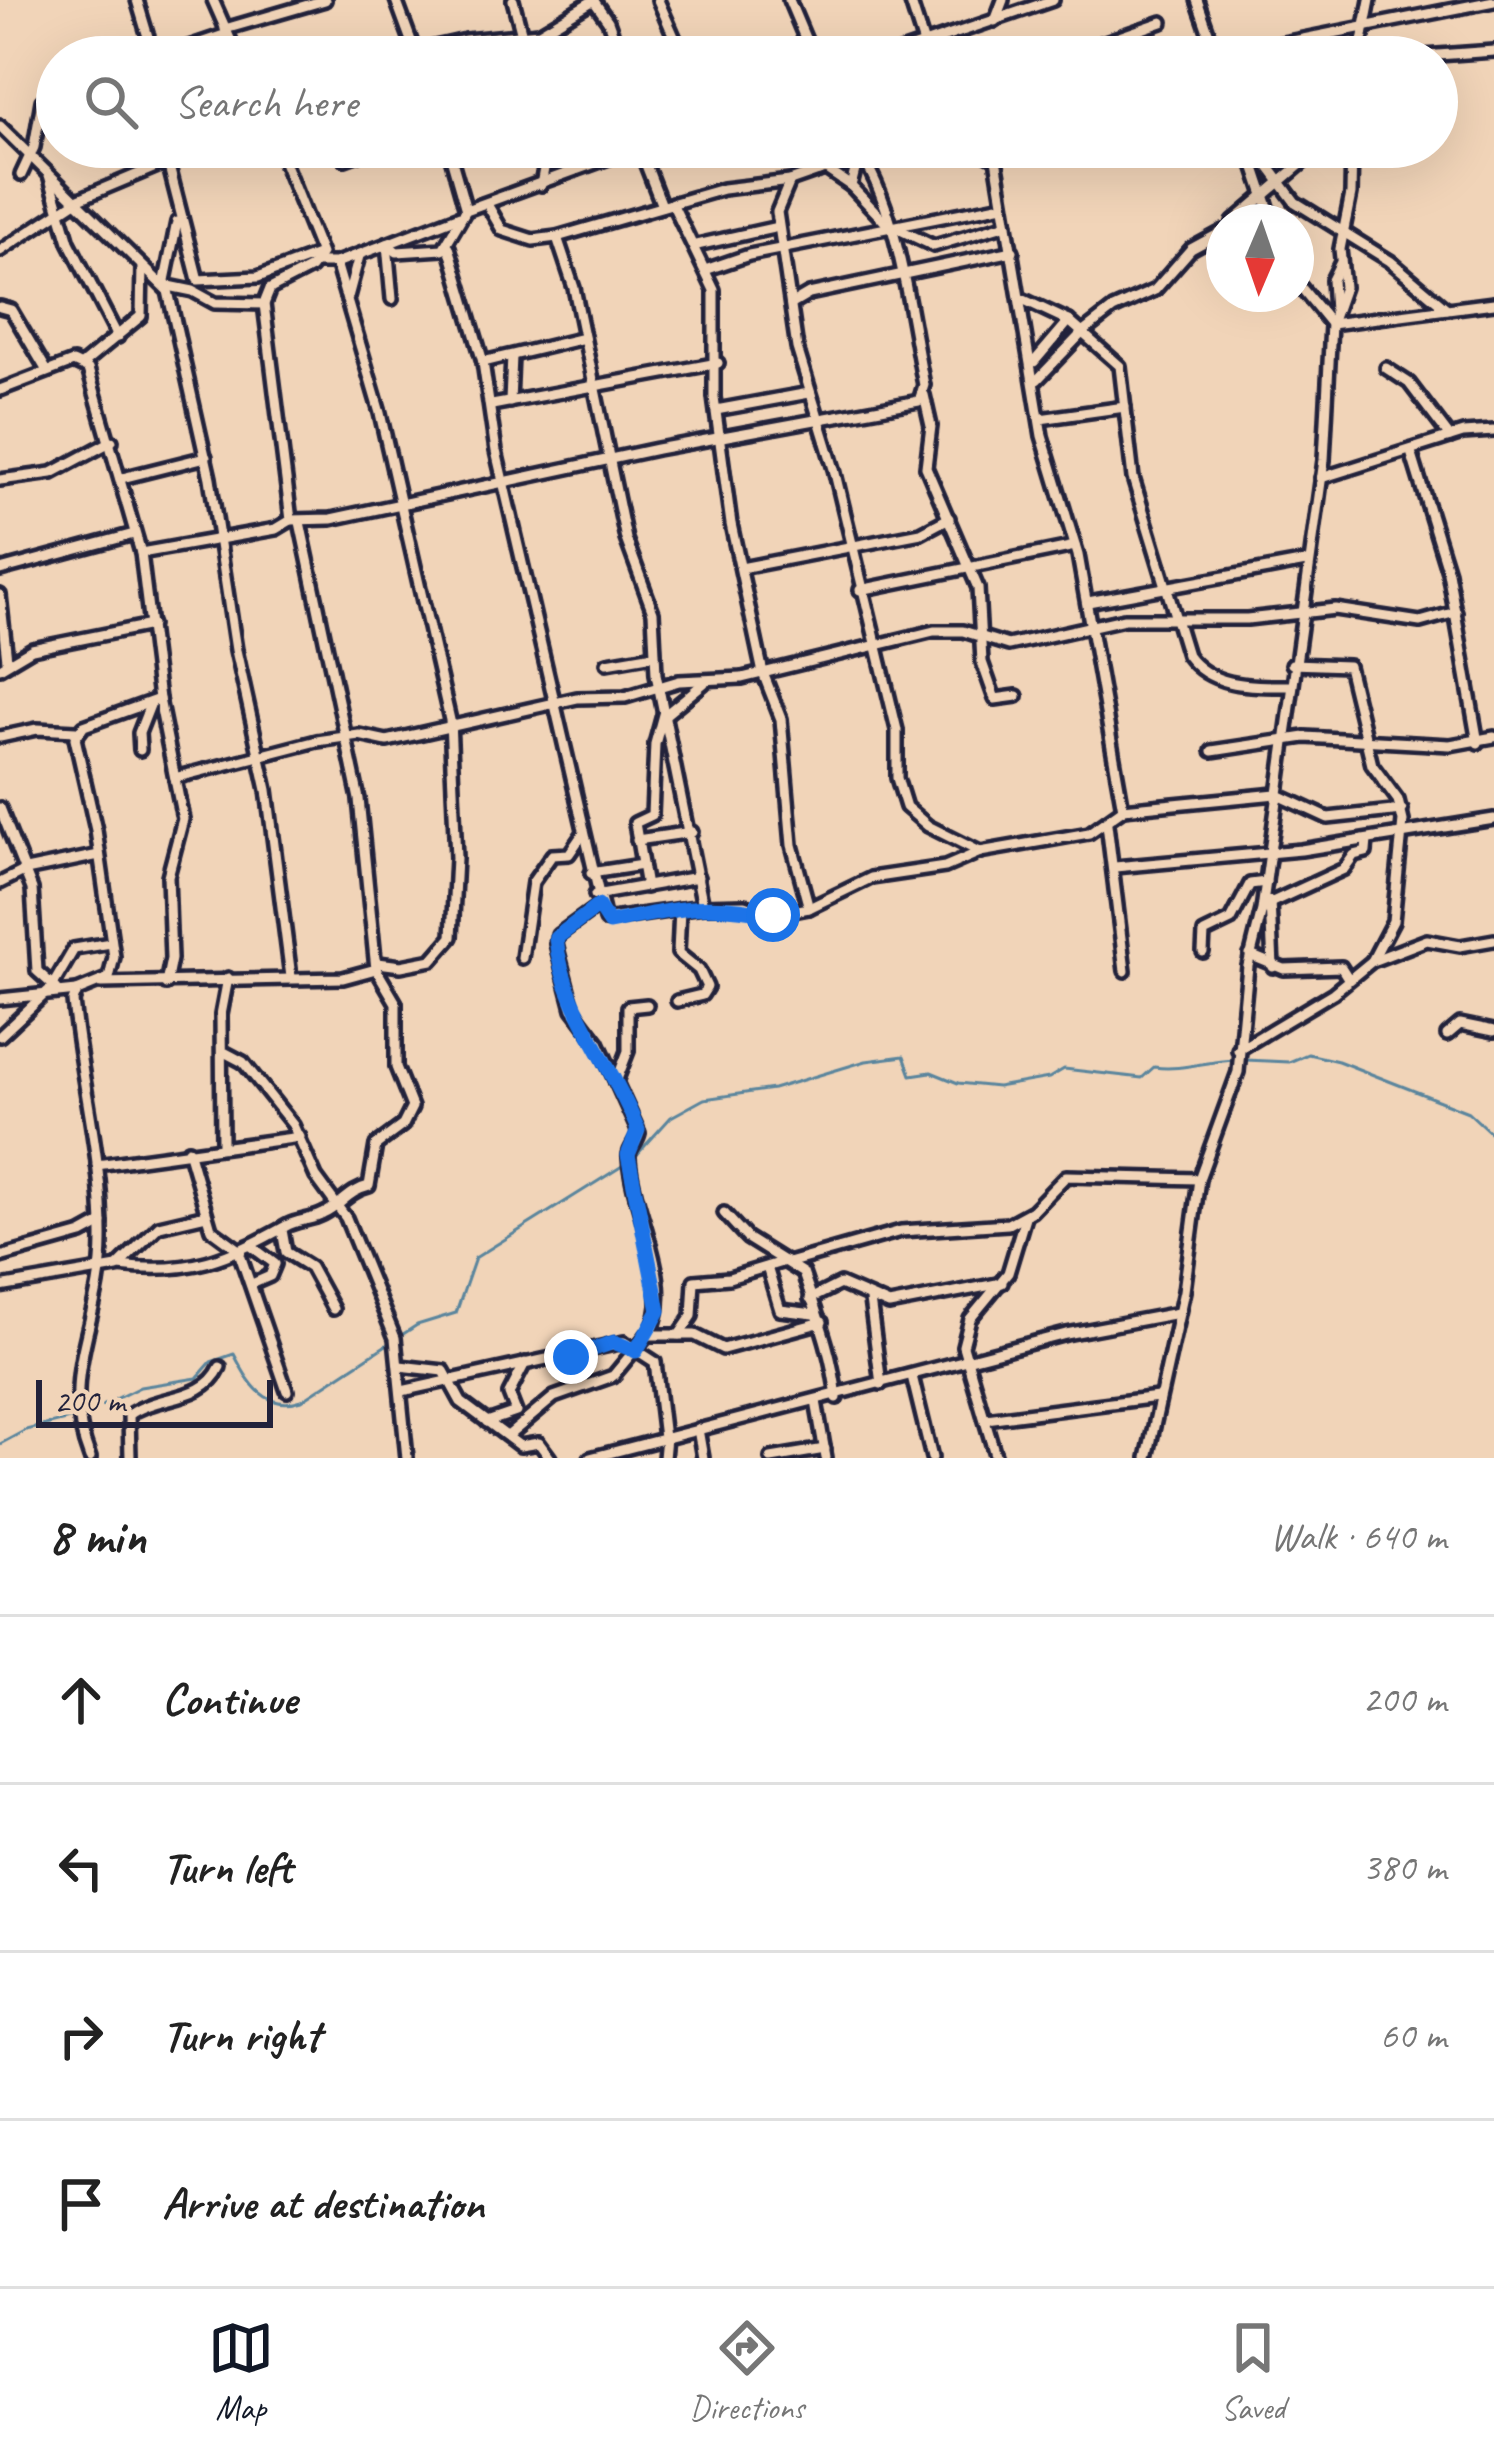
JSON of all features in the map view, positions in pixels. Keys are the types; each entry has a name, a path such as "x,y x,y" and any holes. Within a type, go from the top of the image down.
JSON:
{"street":[{"path":"136,0 148,36"},
{"path":"212,0 228,36"},
{"path":"214,36 325,0"},
{"path":"396,0 409,36"},
{"path":"513,0 522,35"},
{"path":"516,36 551,29 594,0 613,36"},
{"path":"658,0 671,36"},
{"path":"789,0 804,36"},
{"path":"910,0 921,36"},
{"path":"995,21 1003,0"},
{"path":"949,36 1053,0"},
{"path":"1197,0 1210,36"},
{"path":"1364,36 1370,0"},
{"path":"1329,36 1494,1"},
{"path":"1122,36 1162,22"},
{"path":"1458,54 1494,51"},
{"path":"0,126 36,159"},
{"path":"21,175 36,127"},
{"path":"0,250 79,199 153,168"},
{"path":"168,168 196,277 204,283 283,271 320,258 336,263 584,168"},
{"path":"286,168 320,258"},
{"path":"453,168 463,213 448,247 483,362 596,900 609,923 703,906 746,905 773,915 809,908 871,878 945,867 980,852 1076,836 1107,824 1124,809 1276,794 1328,818 1402,810"},
{"path":"542,185 545,168"},
{"path":"647,168 708,269 718,315 716,410 724,438 729,510 764,673 781,719 792,845 809,908"},
{"path":"819,168 850,186 891,228 934,245 1007,224"},
{"path":"487,204 494,222 510,235 557,237 736,187 790,181 830,168"},
{"path":"850,186 858,168"},
{"path":"865,168 891,228 901,275 931,426 926,467 980,596 980,637 992,696 999,700 1017,696"},
{"path":"997,168 1050,470 1088,602 1124,809"},
{"path":"1256,168 1267,204"},
{"path":"1270,168 1295,202 1390,261 1447,309"},
{"path":"1255,204 1298,168"},
{"path":"1148,1458 1199,1178 1238,1057 1250,956 1266,885 1298,616 1321,478 1333,321 1344,286 1341,233 1351,194 1352,168"},
{"path":"47,170 164,285 193,291 214,303 264,304"},
{"path":"47,170 60,214 118,338"},
{"path":"790,181 777,201 778,227 815,420 834,469 873,648 897,730 897,778 906,807 928,826 980,852"},
{"path":"708,269 748,255 783,252 1004,206"},
{"path":"178,217 164,285 206,457 260,759 291,977"},
{"path":"697,245 778,227"},
{"path":"557,237 584,338 631,558 653,612 658,688 692,832 703,906"},
{"path":"1037,380 1082,332 1113,308 1155,290 1191,249 1206,240"},
{"path":"386,244 412,253 448,247"},
{"path":"386,244 392,299"},
{"path":"792,304 809,294 1013,251"},
{"path":"347,300 359,256"},
{"path":"0,1287 102,1267 172,1273 243,1250 337,1204 348,1192 369,1186 376,1145 403,1125 412,1107 396,1067 396,1003 377,966 370,873 346,737 295,521 264,304 281,281 320,258"},
{"path":"0,999 53,988 77,991 101,982 343,978 377,966 432,960 452,937 456,858 448,729 432,625 418,599 399,502 336,263"},
{"path":"0,390 46,371 83,364 118,338 140,316 142,266"},
{"path":"1022,299 1070,321 1120,366 1133,478 1163,587 1195,667 1232,683 1289,686"},
{"path":"1314,300 1333,321"},
{"path":"1333,321 1494,304"},
{"path":"0,307 11,310 46,371"},
{"path":"1034,362 1070,321"},
{"path":"483,362 584,338"},
{"path":"510,402 512,356"},
{"path":"83,364 112,440 141,553 155,702 178,777 182,832 168,876 171,958 166,984"},
{"path":"492,405 718,364"},
{"path":"1386,368 1409,383 1450,437"},
{"path":"716,410 809,393"},
{"path":"141,553 905,404 924,395"},
{"path":"1040,419 1125,407"},
{"path":"1321,478 1450,437 1494,431"},
{"path":"0,480 61,470 112,440"},
{"path":"1412,452 1456,612 1478,743"},
{"path":"122,478 206,457"},
{"path":"741,568 921,533 949,518"},
{"path":"0,570 134,534"},
{"path":"860,590 1075,546"},
{"path":"1088,602 1306,562"},
{"path":"0,596 4,664 32,649 151,625"},
{"path":"178,777 346,737 387,741 556,704 625,697 679,681 704,683 764,673 947,630 1008,645 1092,622 1298,616 1335,609 1420,622 1456,612"},
{"path":"607,663 654,656"},
{"path":"1292,664 1348,666 1375,773 1402,810 1393,921 1372,961"},
{"path":"646,887 636,820 652,815 655,744 665,713 704,683"},
{"path":"0,736 38,729 76,731 155,702"},
{"path":"140,750 140,733 155,702"},
{"path":"76,731 111,943 113,969 101,982"},
{"path":"1212,751 1283,739 1478,743 1494,737"},
{"path":"0,808 34,899 37,971 53,988"},
{"path":"1115,867 1403,837 1494,819"},
{"path":"1107,824 1125,971"},
{"path":"637,840 692,832"},
{"path":"522,958 533,882 552,855 569,854 582,835"},
{"path":"1270,903 1344,869 1354,855 1366,852 1366,840"},
{"path":"0,883 26,870 99,855"},
{"path":"591,873 642,865"},
{"path":"509,1435 551,1399 613,1376 650,1334 659,1311 628,1155 639,1133 598,1042 573,1009 556,944 558,935 596,900 698,877"},
{"path":"1203,952 1204,933 1231,920 1250,884 1266,885"},
{"path":"1266,885 1273,967"},
{"path":"626,891 630,917"},
{"path":"677,1001 702,995 707,988 700,970 678,953 680,909"},
{"path":"1238,1057 1372,961 1426,940 1466,946 1494,940"},
{"path":"0,1036 53,988 74,949 111,943"},
{"path":"1250,956 1273,967 1341,967 1348,978"},
{"path":"223,1144 221,1015 228,978"},
{"path":"77,991 74,1011 102,1223 102,1267 81,1342 76,1416 90,1458"},
{"path":"616,1082 628,1051 628,1007 646,1005"},
{"path":"1447,1035 1460,1024 1494,1031"},
{"path":"224,1052 243,1062 300,1138 383,1304 400,1366 406,1458"},
{"path":"97,1165 223,1144 300,1138"},
{"path":"188,1150 214,1233 275,1264 270,1276 254,1283"},
{"path":"679,1335 692,1316 694,1281 901,1231 1008,1224 1025,1216 1066,1176 1199,1178"},
{"path":"724,1213 747,1238 803,1273 837,1398"},
{"path":"119,1266 159,1226 206,1215"},
{"path":"996,1458 965,1363 969,1321 1002,1283 1025,1216"},
{"path":"0,1257 82,1234 102,1223"},
{"path":"282,1230 286,1252 310,1267 333,1310"},
{"path":"243,1250 287,1391"},
{"path":"767,1267 780,1310 818,1318"},
{"path":"809,1300 840,1284 870,1300 892,1305 1002,1283"},
{"path":"870,1300 881,1384"},
{"path":"590,1458 837,1398 1066,1334 1162,1320 1178,1312"},
{"path":"650,1334 695,1335 723,1349 818,1318"},
{"path":"1162,1320 1175,1329"},
{"path":"402,1390 565,1359 614,1342 655,1361 664,1458"},
{"path":"487,1422 516,1412 509,1394 525,1363"},
{"path":"400,1366 441,1370 461,1402 520,1445 539,1443 550,1458"},
{"path":"130,1458 129,1415 156,1398 199,1389 220,1367"},
{"path":"912,1376 932,1458"},
{"path":"986,1419 1158,1397"},
{"path":"771,1458 825,1454 816,1401"},
{"path":"698,1429 703,1458"}],"waterway":[{"path":"1245,1060 1289,1062 1308,1054 1338,1061 1468,1112 1494,1136"},
{"path":"634,1158 671,1117 704,1099 773,1089 866,1061 904,1056 911,1075 931,1072 958,1083 997,1087 1049,1078 1064,1069 1142,1078 1154,1067 1235,1060"},
{"path":"0,1444 26,1430 81,1416 140,1387 197,1378 211,1362 234,1354 252,1384 268,1398 289,1403 302,1400 417,1325 456,1313 475,1258 627,1163"}],"route":[{"path":"571,1357 614,1342 624,1342 636,1351 650,1334 659,1311 628,1155 639,1138 638,1130 598,1042 573,1009 556,938 598,906 609,923 703,906 746,905 773,915"}]}
